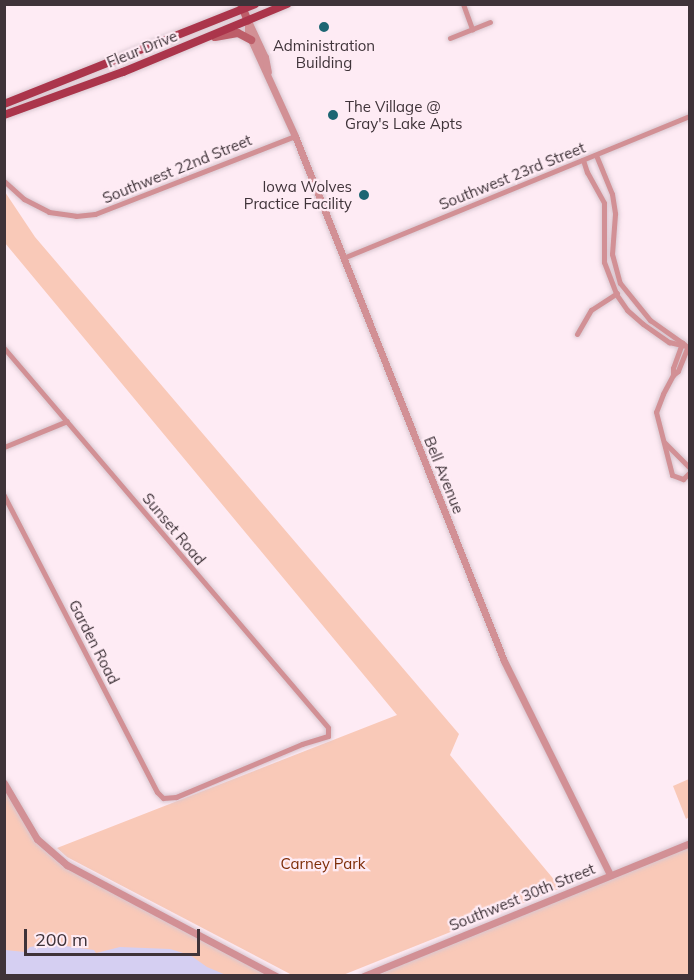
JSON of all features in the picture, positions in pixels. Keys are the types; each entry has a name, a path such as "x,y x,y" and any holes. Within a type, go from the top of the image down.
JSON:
{"main road":[{"name":"Fleur Drive","path":"4,105 242,7 255,4"},
{"name":"Fleur Drive","path":"4,115 199,41 287,4"},
{"name":"Bell Avenue","path":"242,7 248,21"},
{"path":"199,41 233,33 244,35 251,40"}],"street":[{"path":"463,4 472,29"},
{"name":"Bell Avenue","path":"248,21 251,40 295,136 504,661 610,875"},
{"name":"Bell Avenue","path":"248,21 265,57 269,77"},
{"path":"450,38 490,22"},
{"path":"688,117 690,125"},
{"name":"Southwest 23rd Street","path":"344,258 688,117"},
{"name":"Southwest 22nd Street","path":"4,181 24,199 49,212 76,216 95,214 295,136"},
{"path":"596,155 612,194 614,225 612,254 616,274 624,289 650,320 685,345"},
{"path":"583,160 586,172 604,203 604,262 616,294 627,310 643,324 669,342 685,345"},
{"path":"604,224 614,225"},
{"path":"576,334 591,310 624,289"},
{"path":"664,442 690,470 683,478 672,475 656,412 673,375 678,371 685,345"},
{"name":"Sunset Road","path":"4,348 326,725 329,732 325,739 302,744 176,797 163,798"},
{"path":"4,447 67,421"},
{"name":"Garden Road","path":"4,495 157,792 163,798"},
{"path":"4,783 37,839 67,865 276,975"},
{"name":"Southwest 30th Street","path":"364,975 690,843"}],"green space":[{"name":"Carney Park","path":"5,192 35,237 459,734 450,755 561,888 343,975 292,975 67,857 57,848 397,715 5,243"},
{"path":"689,779 689,817 686,819 673,786"},
{"path":"4,789 36,843 62,866 268,975 5,975"},
{"path":"689,844 689,975 377,976 392,969"}],"shaded area":[{"path":"51,944 94,950 96,953 120,947 170,949 190,955 207,967 226,975 5,975 5,950 25,952 30,947"}],"place":[{"name":"Administration Building","path":"324,27"},
{"name":"The Village @ Gray's Lake Apts","path":"333,115"},
{"name":"Iowa Wolves Practice Facility","path":"364,195"}]}
